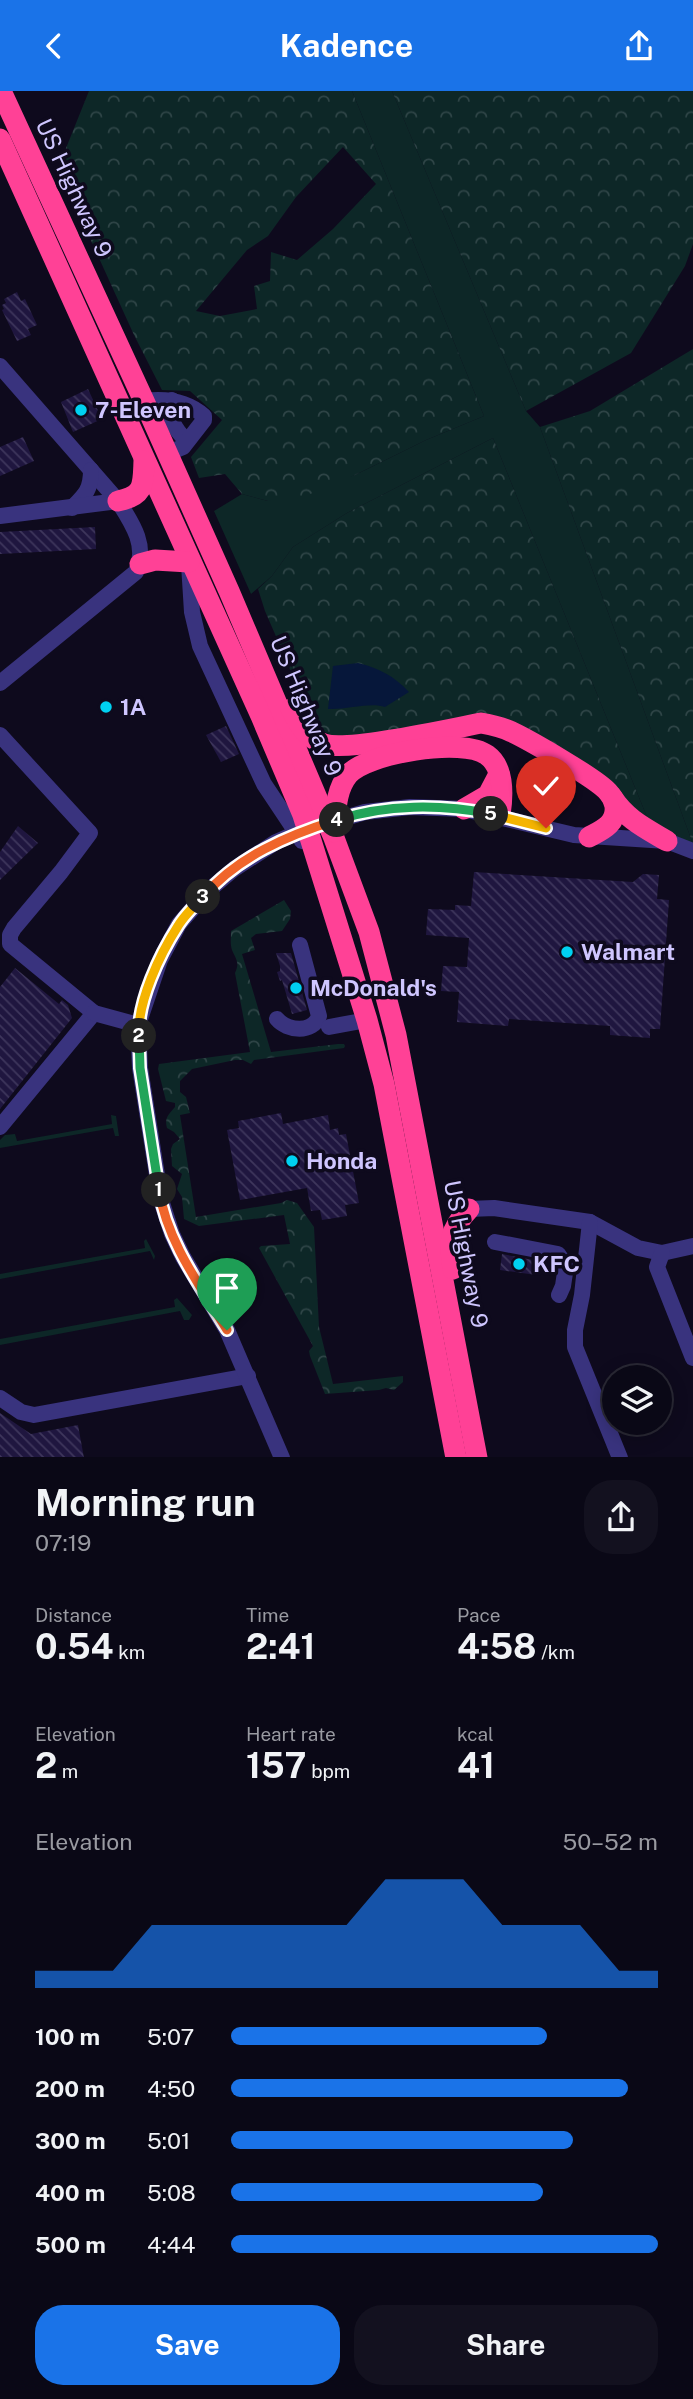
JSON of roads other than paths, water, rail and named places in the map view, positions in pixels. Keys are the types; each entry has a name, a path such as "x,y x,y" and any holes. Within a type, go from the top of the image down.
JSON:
{"highway":[{"name":"US Highway 9","path":"1,91 229,590 334,838 369,932 396,1035 477,1457"},
{"name":"US Highway 9","path":"0,139 303,815 367,1020 384,1084 456,1457"},
{"path":"118,501 139,493 143,486 144,459"},
{"path":"140,564 155,560 189,562"},
{"path":"229,590 301,728 314,739 326,745 350,746 481,723 495,725 515,733 607,790 634,822 667,841"},
{"path":"334,838 337,803 342,785 352,771 369,761 420,750 469,748 489,757 499,774 503,793 500,815"},
{"path":"464,809 488,795 499,774"},
{"path":"589,837 612,821 615,809 612,797"},
{"path":"416,1133 436,1201 447,1206 469,1209"},
{"path":"464,1385 468,1348 450,1248 455,1223 469,1209"},
{"path":"447,1409 448,1457"}],"street":[{"path":"0,366 118,501 133,525 141,551 140,564 135,572 0,683"},
{"path":"172,400 169,410 171,420 176,432 187,441"},
{"path":"144,401 172,400 193,407 205,419 183,447 168,453"},
{"path":"72,508 88,491 91,470"},
{"path":"0,516 118,501"},
{"path":"0,734 90,833 14,928 10,935 10,944 0,957"},
{"path":"282,1457 227,1330 177,1246 160,1200 140,1068 138,1025 160,960 179,924 216,884 276,842 301,831 365,812 411,807 464,809 500,815 574,835 667,841 693,851"},
{"path":"10,944 94,1013 138,1025"},
{"path":"277,1019 282,1026 290,1029 311,1026 317,1022 318,1016 300,945"},
{"path":"0,1127 94,1013"},
{"path":"329,1027 367,1020"},
{"path":"469,1209 494,1208 590,1222 638,1248 662,1253 693,1246"},
{"path":"590,1222 575,1347 620,1457"},
{"path":"495,1242 558,1254 566,1266 559,1295"},
{"path":"662,1253 657,1267 693,1358"},
{"path":"0,1398 21,1412 34,1415 248,1376"}],"water":[{"path":"358,663 386,673 409,692 385,707 372,705 328,709 333,666"}],"place":[{"name":"7-Eleven","path":"81,410"},
{"name":"1A","path":"106,707"},
{"name":"Walmart","path":"567,952"},
{"name":"McDonald's","path":"296,988"},
{"name":"Honda","path":"292,1161"},
{"name":"KFC","path":"519,1264"}]}
